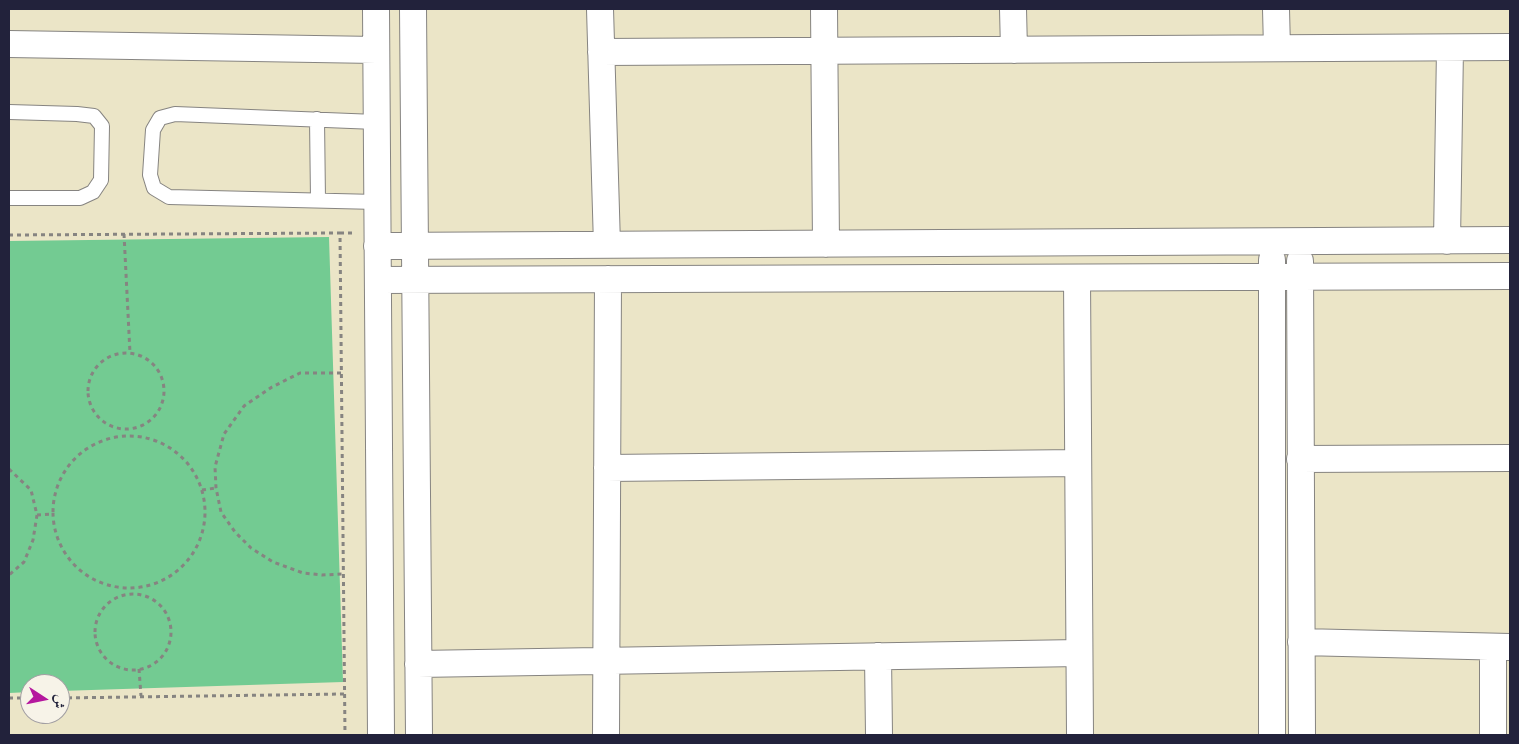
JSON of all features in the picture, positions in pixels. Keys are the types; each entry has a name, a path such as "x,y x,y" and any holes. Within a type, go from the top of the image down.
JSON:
{"street":[{"path":"376,9 381,735"},
{"path":"413,9 419,735"},
{"path":"600,9 607,245"},
{"path":"824,9 826,244"},
{"path":"1013,9 1014,50"},
{"path":"1276,9 1277,48"},
{"path":"9,44 376,50"},
{"path":"601,52 1510,47"},
{"path":"1447,241 1450,48"},
{"path":"377,246 1510,240"},
{"path":"1299,241 1302,735"},
{"path":"1272,242 1272,735"},
{"path":"378,280 1510,276"},
{"path":"1077,278 1080,735"},
{"path":"606,735 608,279"},
{"path":"1300,459 1510,458"},
{"path":"607,468 1078,463"},
{"path":"1301,642 1502,647 1493,735"},
{"path":"418,664 1079,653"},
{"path":"878,656 878,735"}],"lane":[{"path":"9,112 94,116 102,126 100,180 93,192 80,198 9,198"},
{"path":"376,122 175,114 160,118 153,130 150,176 154,188 169,197 377,202"},
{"path":"317,119 318,200"}],"path":[{"path":"9,235 340,233 345,735"},
{"path":"124,234 130,353"},
{"path":"123,352 130,353 146,358 155,366 161,376 164,388 161,405 151,420 140,427 127,430 113,428 102,421 93,411 88,399 88,385 92,373 100,362 112,355 123,352"},
{"path":"341,373 300,373 272,387 244,406 224,434 215,467 216,488 221,512 235,532 251,548 273,562 303,573 322,575 343,574"},
{"path":"126,435 127,430"},
{"path":"119,435 126,435 143,436 166,444 186,459 199,480 202,490 206,503 204,530 193,554 175,574 151,586 124,589 99,583 76,568 60,547 53,524 53,499 61,476 75,456 95,442 119,435"},
{"path":"9,469 31,490 37,515 33,540 24,562 9,574"},
{"path":"202,490 216,488"},
{"path":"37,515 53,514"},
{"path":"130,593 131,588"},
{"path":"130,593 142,594 153,599 162,607 168,617 171,629 170,641 166,652 158,661 147,668 133,671 120,668 108,662 100,652 95,639 95,626 99,614 107,603 119,596 130,593"},
{"path":"139,670 141,696"},
{"path":"70,698 344,694"}],"green space":[{"path":"329,237 343,682 70,691 70,674 20,674 20,692 9,693 9,241"}]}
